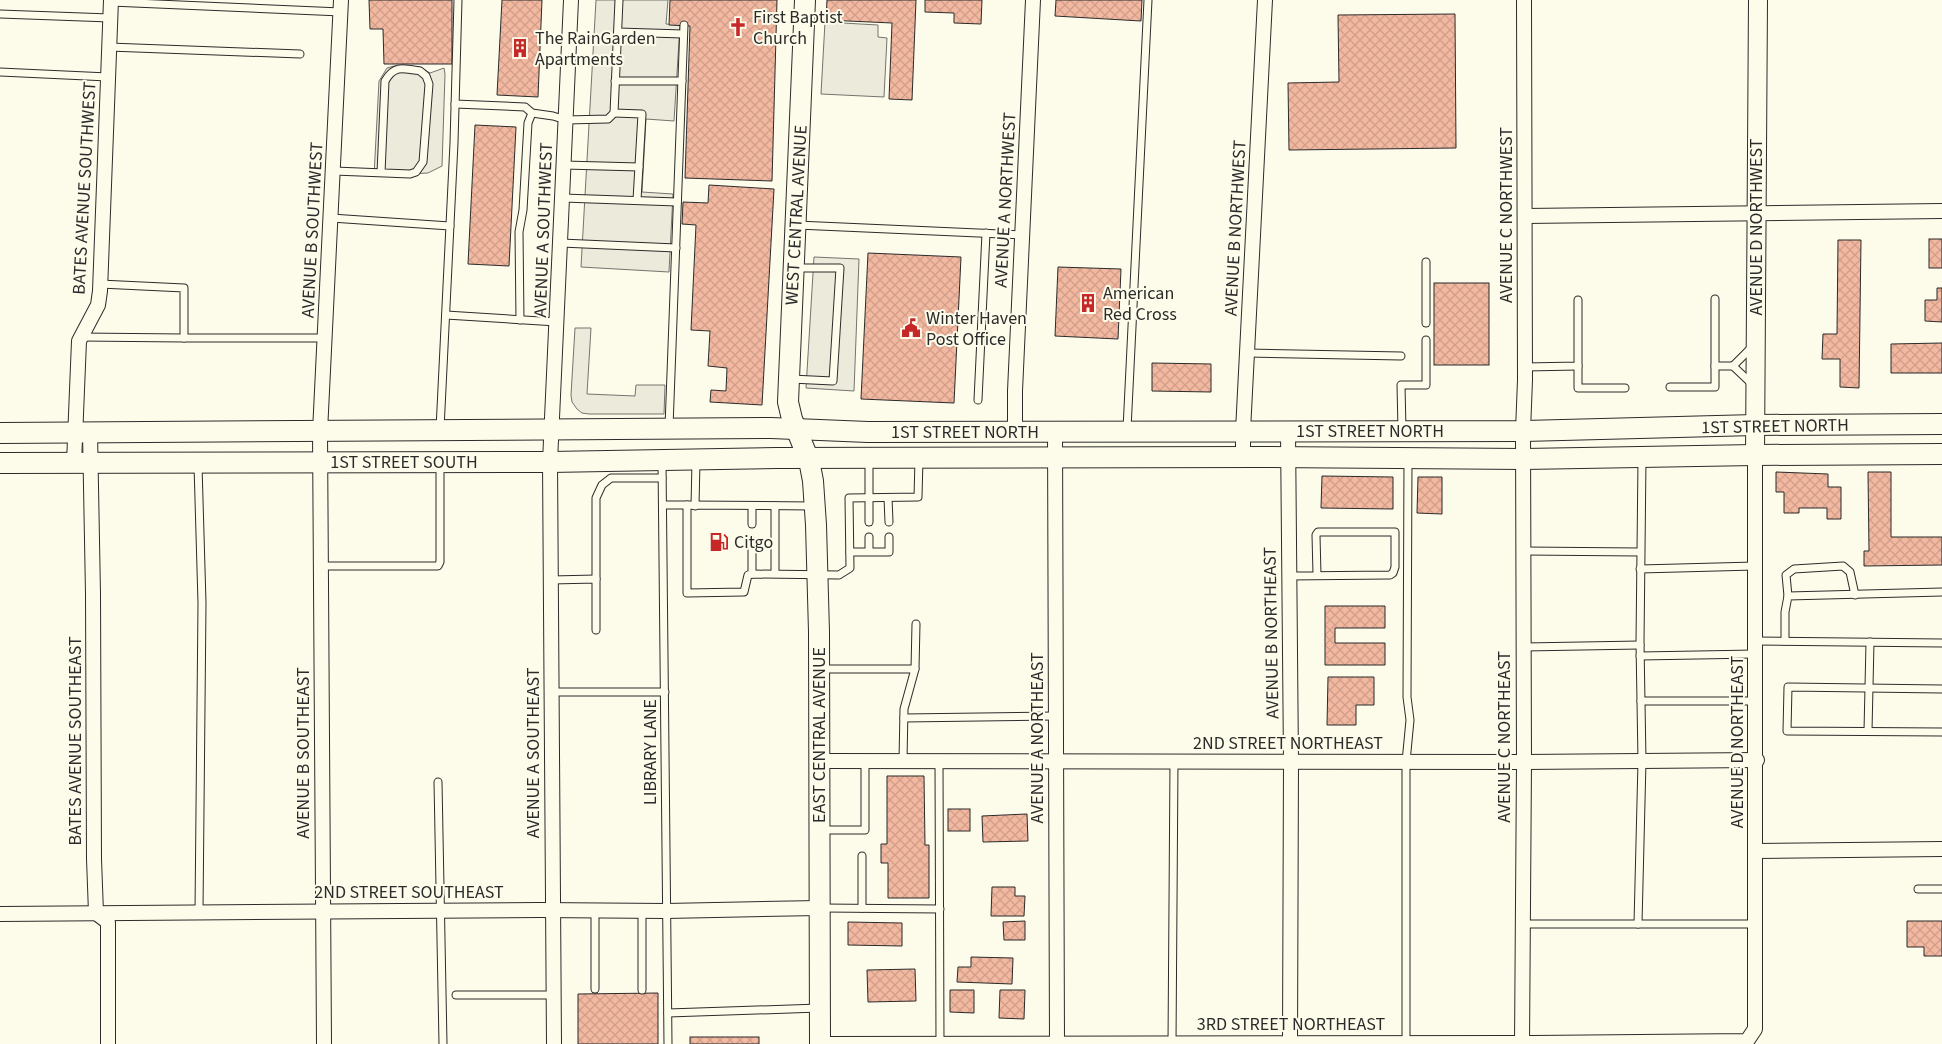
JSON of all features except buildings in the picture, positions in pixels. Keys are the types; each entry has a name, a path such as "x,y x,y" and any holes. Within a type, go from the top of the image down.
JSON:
{"main road":[{"name":"WEST CENTRAL AVENUE","path":"797,429 788,402 806,0"},
{"name":"1ST STREET NORTH","path":"797,429 868,432 1127,432 1522,430 1756,425 1942,424"},
{"name":"1ST STREET SOUTH","path":"0,433 797,429"},
{"name":"EAST CENTRAL AVENUE","path":"797,429 809,460 813,481 818,574 820,1044"},
{"name":"1ST STREET NORTH","path":"809,460 1244,457 1524,459 1942,454"},
{"name":"1ST STREET SOUTH","path":"0,463 550,462 632,469 662,469 696,460 809,460"}],"street":[{"name":"AVENUE A SOUTHWEST","path":"550,462 558,322 571,0"},
{"name":"AVENUE A NORTHWEST","path":"1015,432 1015,391 1033,0"},
{"name":"AVENUE B NORTHWEST","path":"1244,457 1243,431 1265,0"},
{"name":"AVENUE C NORTHWEST","path":"1522,430 1525,367 1524,0"},
{"name":"AVENUE D NORTHWEST","path":"1755,455 1755,213 1758,0"},
{"name":"BATES AVENUE SOUTHWEST","path":"82,433 77,352 80,337 98,305 111,1"},
{"name":"AVENUE B SOUTHWEST","path":"321,462 320,432 341,6"},
{"path":"1525,216 1942,211"},
{"name":"AVENUE C NORTHEAST","path":"1522,430 1524,459 1522,1044"},
{"name":"AVENUE B NORTHEAST","path":"1288,431 1291,762 1290,1044"},
{"name":"AVENUE A NORTHEAST","path":"1055,432 1057,1044"},
{"name":"BATES AVENUE SOUTHEAST","path":"82,433 82,464 93,594 96,913"},
{"name":"AVENUE D NORTHEAST","path":"1755,455 1756,1029"},
{"name":"AVENUE B SOUTHEAST","path":"321,462 324,1044"},
{"name":"AVENUE A SOUTHEAST","path":"550,462 554,1044"},
{"name":"2ND STREET NORTHEAST","path":"819,761 1524,762 1756,760"},
{"path":"1756,851 1942,850"},
{"name":"2ND STREET SOUTHEAST","path":"0,914 553,910 666,911 819,908"},
{"path":"96,913 108,922 108,1044"},
{"name":"3RD STREET NORTHEAST","path":"820,1044 1522,1044 1733,1042 1747,1041 1756,1029"}],"lane":[{"path":"440,431 458,0"},
{"path":"455,104 524,107 532,113 566,120 608,119 614,113 620,0"},
{"path":"1127,432 1148,0"},
{"path":"111,1 341,6"},
{"path":"0,14 110,18"},
{"path":"669,429 684,25"},
{"path":"618,32 683,34"},
{"path":"109,47 300,54"},
{"path":"334,171 381,173 410,174 416,172 423,162 429,84 426,76 420,70 396,69 390,72 385,81 381,173"},
{"path":"0,72 108,77"},
{"path":"615,81 682,81"},
{"path":"520,320 519,232 523,210 528,123 532,113"},
{"path":"614,113 642,114 637,200"},
{"path":"564,165 639,167"},
{"path":"563,198 677,202"},
{"path":"332,218 450,226"},
{"path":"797,225 1022,235"},
{"path":"978,400 986,233"},
{"path":"561,243 676,248"},
{"path":"1426,262 1426,322"},
{"path":"789,379 833,381 840,268 794,268"},
{"path":"100,284 184,288 184,338"},
{"path":"1670,387 1715,387 1715,299"},
{"path":"1578,300 1578,388 1626,388"},
{"path":"446,315 558,322"},
{"path":"80,337 326,338"},
{"path":"1402,430 1401,385 1426,385 1426,340"},
{"path":"1733,366 1756,343"},
{"path":"1247,353 1400,356"},
{"path":"1525,367 1578,366"},
{"path":"1715,366 1733,366 1756,388"},
{"path":"1638,924 1642,761 1640,552 1642,457"},
{"path":"687,506 687,592 744,592 748,575 752,574 839,575 850,568 849,498 918,497 919,458"},
{"path":"1406,1043 1406,762 1410,720 1407,697 1408,458"},
{"path":"869,459 869,522"},
{"path":"696,460 696,506"},
{"path":"198,462 202,603 199,912"},
{"path":"321,566 438,566 440,562 440,462"},
{"path":"596,630 596,498 602,485 611,478 632,469"},
{"name":"LIBRARY LANE","path":"662,469 668,1044"},
{"path":"888,498 888,522"},
{"path":"663,504 687,506 815,506"},
{"path":"752,506 752,524"},
{"path":"775,506 775,573"},
{"path":"1289,576 1390,575 1395,567 1395,532 1318,532 1316,535 1317,575"},
{"path":"850,552 889,552 889,537"},
{"path":"869,538 870,551"},
{"path":"752,541 752,574"},
{"path":"1523,551 1640,552"},
{"path":"1640,569 1756,566"},
{"path":"1785,641 1785,612 1788,596 1786,575 1794,569 1843,566 1850,572 1855,595"},
{"path":"551,580 596,579"},
{"path":"1788,596 1942,592"},
{"path":"903,761 904,709 915,669 916,624"},
{"path":"1640,656 1756,648 1785,641 1942,643"},
{"path":"1868,731 1870,642"},
{"path":"1523,647 1640,645"},
{"path":"819,669 915,669"},
{"path":"1942,690 1788,687 1787,731 1942,732"},
{"path":"552,692 664,692"},
{"path":"1641,701 1756,701"},
{"path":"904,718 1056,716"},
{"path":"819,830 865,830 865,761"},
{"path":"940,761 940,1044"},
{"path":"1172,1044 1174,761"},
{"path":"438,782 443,1044"},
{"path":"862,856 862,908"},
{"path":"1918,888 1942,888"},
{"path":"819,908 940,909"},
{"path":"595,911 595,989"},
{"path":"642,911 642,990"},
{"path":"1523,924 1756,924"},
{"path":"456,994 553,994"},
{"path":"668,1013 819,1008"}],"shaded area":[{"path":"596,0 668,0 666,24 680,25 674,121 646,119 642,192 673,194 669,272 581,267"},
{"path":"825,22 878,25 878,37 887,38 884,97 821,94"},
{"path":"394,66 420,67 430,73 444,68 442,166 428,173 374,176 379,81 387,68"},
{"path":"814,257 859,259 854,391 806,388"},
{"path":"575,328 591,328 587,394 635,396 636,385 665,385 664,414 589,414 582,413 577,409 572,402 571,395"}],"place":[{"name":"First Baptist Church","path":"738,27"},
{"name":"The RainGarden Apartments","path":"520,48"},
{"name":"American Red Cross","path":"1088,303"},
{"name":"Winter Haven Post Office","path":"911,328"},
{"name":"Citgo","path":"719,542"}]}
